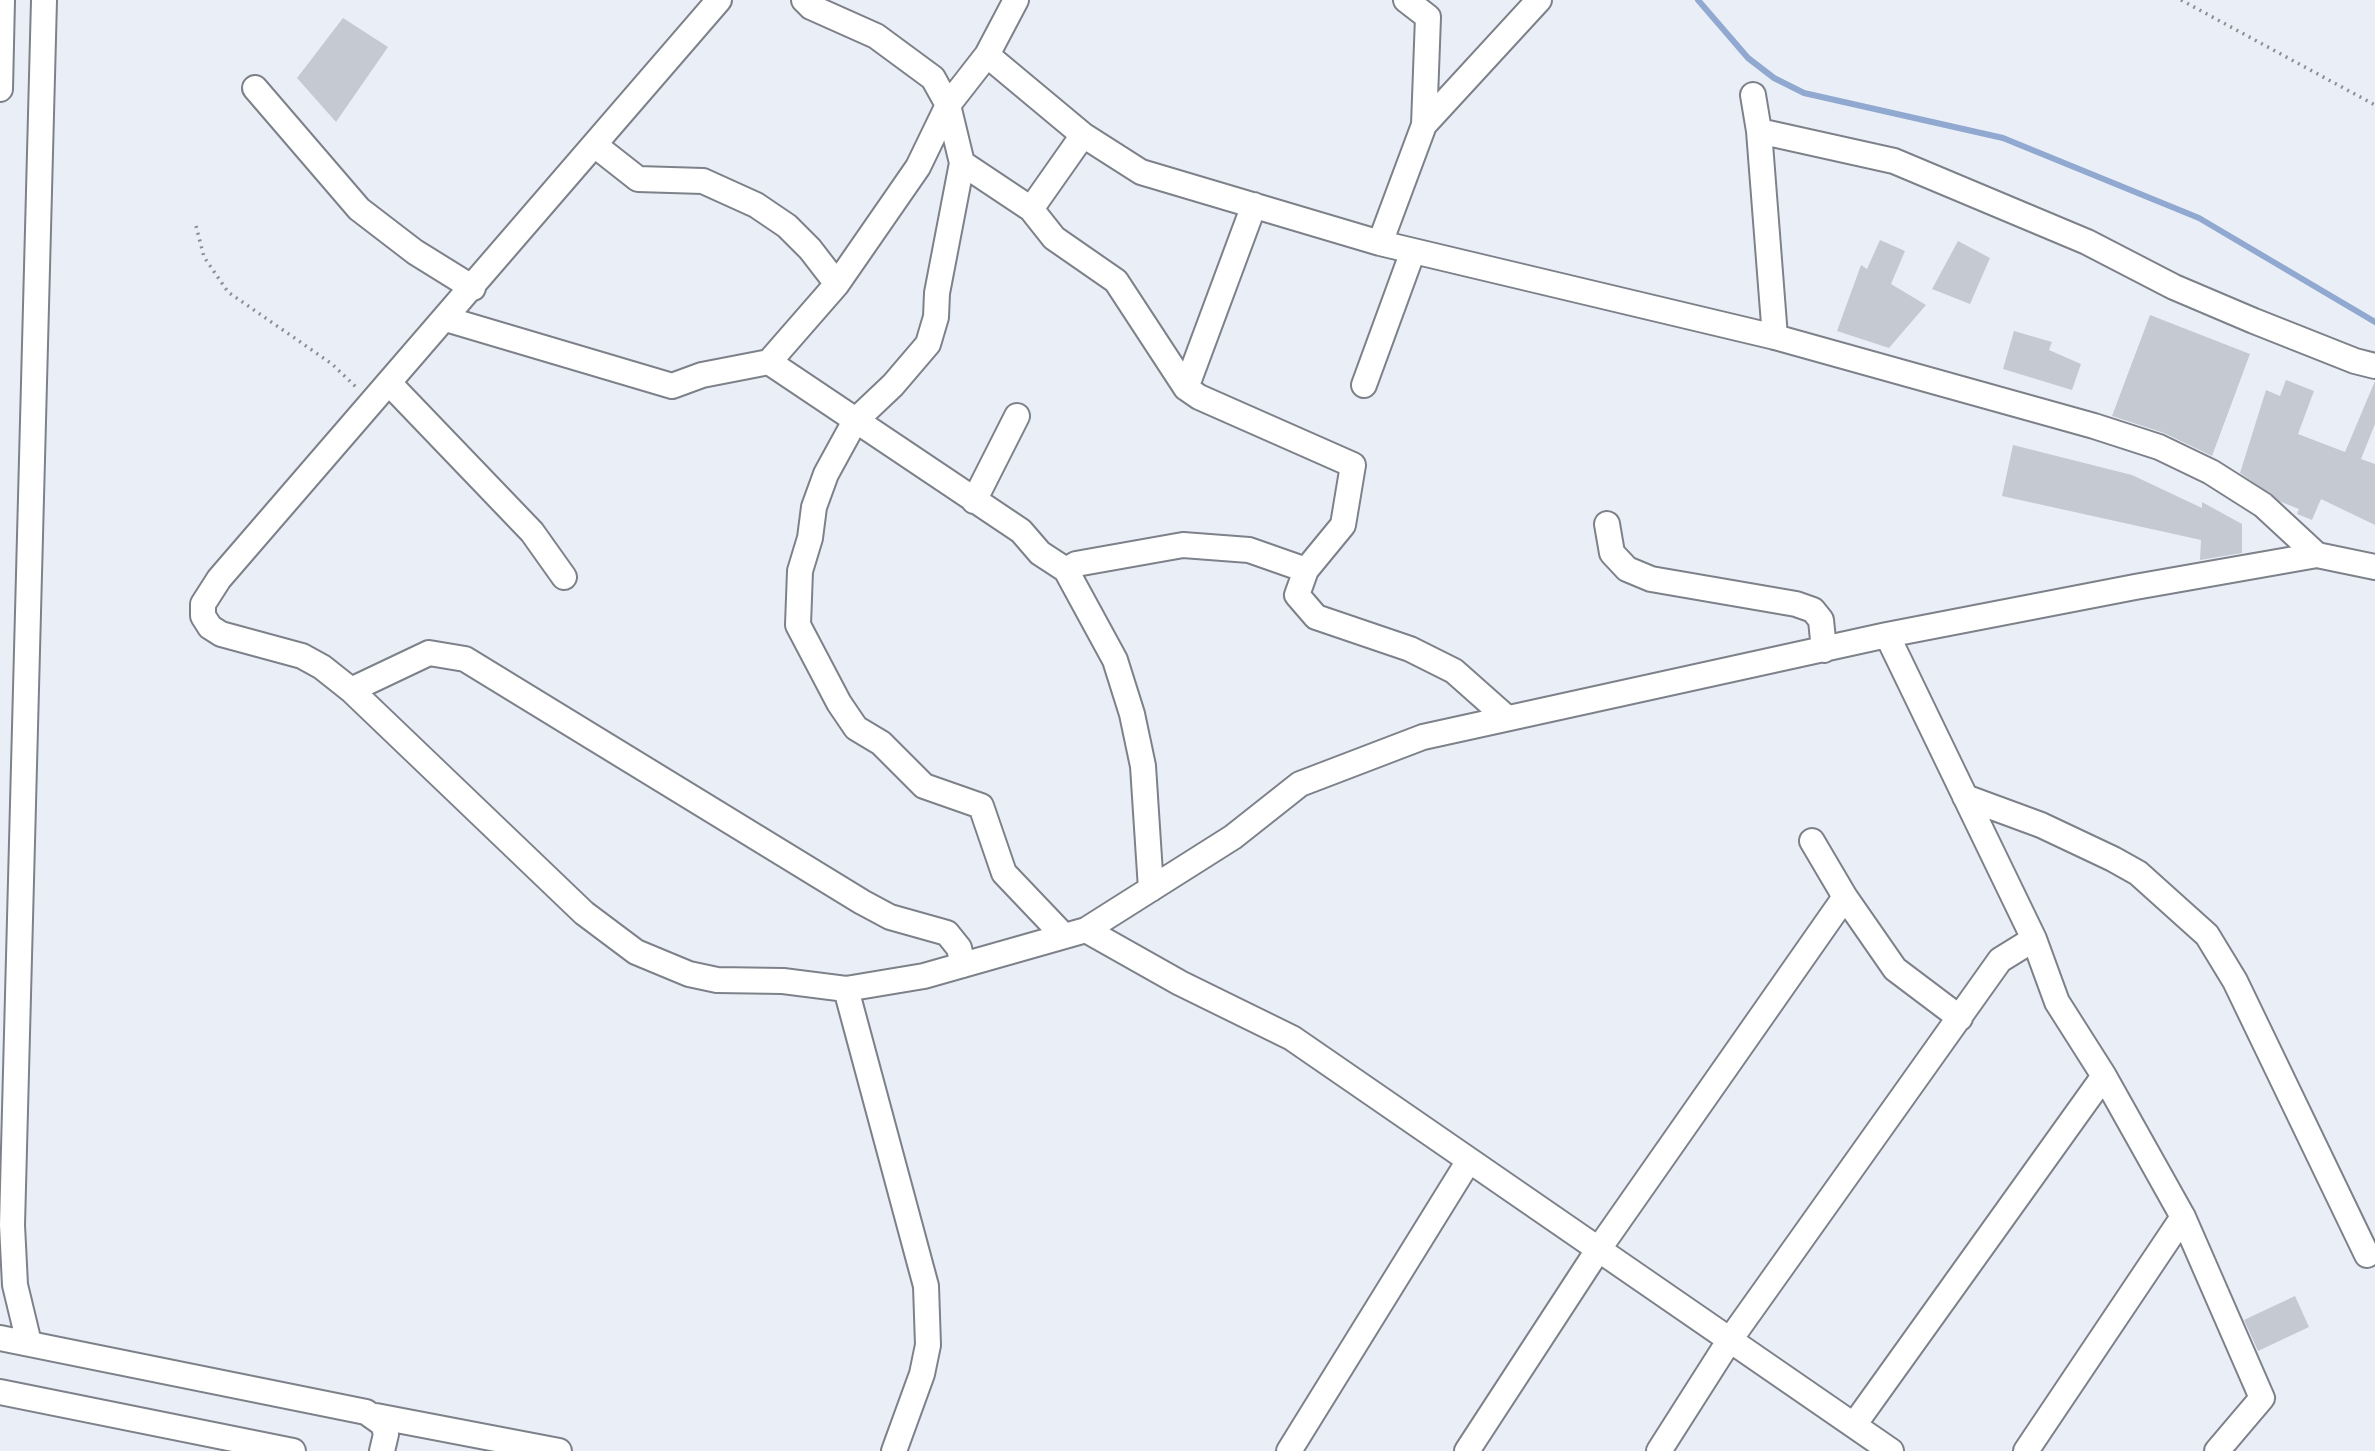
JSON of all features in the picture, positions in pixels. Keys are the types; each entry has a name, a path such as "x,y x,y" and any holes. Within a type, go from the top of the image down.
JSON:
{"street":[{"path":"0,89 2,0"},
{"path":"29,1343 15,1285 12,1235 44,0"},
{"path":"719,0 596,146 219,579 203,604 203,616 210,627 221,634 302,656 351,690 555,888 612,937 636,952 689,974 717,980 783,981 846,989 925,976 1075,933 1233,837 1300,784 1423,737 1887,635 2317,555 2375,567"},
{"path":"804,0 811,7 876,36 902,52 933,78 948,106 962,163 937,293 936,317 928,344 893,385 855,421 826,474 814,507 810,538 800,570 798,625 839,704 856,728 881,743 924,786 981,806 1004,873 1075,933 1292,1038 1468,1162 1891,1451"},
{"path":"446,319 672,386 702,375 769,362 837,284 864,241 918,167 948,106 987,55 1016,0"},
{"path":"1380,243 1424,125 1429,17 1406,0"},
{"path":"1424,125 1539,0"},
{"path":"987,55 1083,135 1141,172 1380,243 1775,337 2094,426 2159,447 2211,472 2263,505 2317,555"},
{"path":"256,88 359,209 415,252 473,288"},
{"path":"1753,95 1759,131 1775,337"},
{"path":"1759,131 1894,161 2087,243 2174,287 2355,362 2375,366"},
{"path":"1031,209 1083,135"},
{"path":"596,146 638,179 703,181 756,205 787,226 810,249 837,284"},
{"path":"962,163 1031,209 1054,238 1116,281 1186,388 1199,397 1353,465 1343,525 1306,570 1297,595 1316,617 1410,649 1454,671 1507,718"},
{"path":"1186,388 1254,205"},
{"path":"1364,384 1413,251"},
{"path":"769,362 1021,531 1040,553 1066,570 1115,660 1132,714 1143,766 1151,889"},
{"path":"390,384 532,532 564,577"},
{"path":"974,501 1017,416"},
{"path":"1607,524 1612,553 1627,569 1651,579 1796,604 1813,610 1821,620 1824,650"},
{"path":"1066,570 1076,564 1183,545 1249,550 1306,570"},
{"path":"1887,635 2034,939 2057,1002 2104,1076 2183,1217 2262,1398 2217,1451"},
{"path":"351,690 429,653 465,659 862,902 890,917 947,933 959,948 962,965"},
{"path":"1965,797 2041,825 2138,873 2207,935 2235,981 2367,1255"},
{"path":"1812,841 1845,897 1895,969 1959,1018"},
{"path":"1467,1451 1598,1250 1845,897"},
{"path":"1659,1451 1729,1341 2000,960 2034,939"},
{"path":"846,989 926,1286 929,1315 924,1364 894,1451"},
{"path":"1854,1425 2104,1076"},
{"path":"1289,1451 1468,1162"},
{"path":"2026,1451 2183,1217"},
{"path":"0,1338 559,1451"},
{"path":"0,1392 204,1442 293,1451"},
{"path":"376,1416 386,1434 382,1451"}],"path":[{"path":"2181,0 2375,105"},
{"path":"195,226 204,257 228,292 332,364 373,403"}],"building":[{"path":"343,18 388,47 336,122 297,78"},
{"path":"1880,240 1905,251 1891,284 1926,305 1889,348 1837,331 1861,265 1867,269"},
{"path":"1958,241 1990,258 1970,304 1932,289"},
{"path":"2150,315 2250,354 2212,456 2164,433 2112,416"},
{"path":"2014,331 2052,342 2049,350 2081,364 2072,390 2003,369"},
{"path":"2286,380 2314,391 2298,434 2345,452 2375,381 2375,424 2361,459 2375,464 2375,525 2321,499 2312,520 2297,514 2299,509 2281,502 2240,473 2266,390 2280,396"},
{"path":"2013,445 2132,475 2202,508 2202,502 2242,524 2242,553 2200,560 2201,540 2002,496"},
{"path":"2295,1296 2309,1327 2258,1351 2244,1320"}],"waterway":[{"path":"1698,0 1748,58 1774,78 1804,93 2003,138 2199,218 2375,322"}]}
